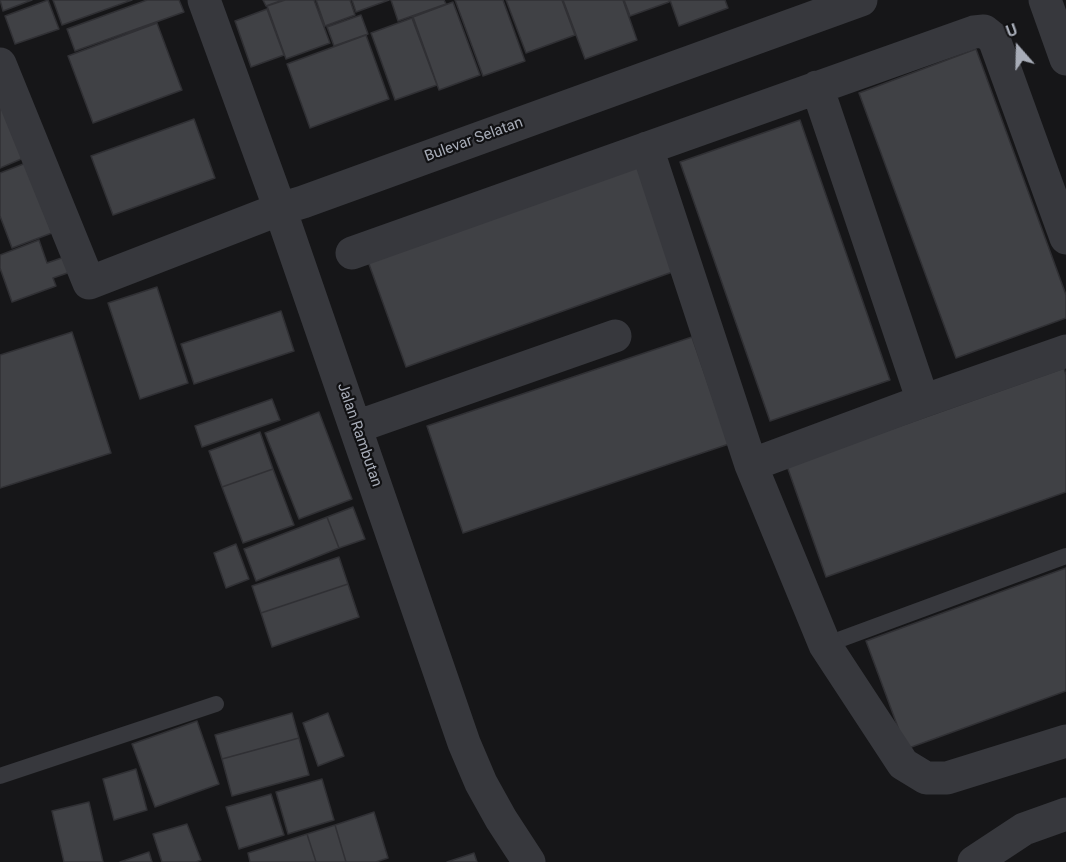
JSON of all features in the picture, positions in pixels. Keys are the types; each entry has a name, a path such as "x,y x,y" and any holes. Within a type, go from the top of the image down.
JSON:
{"street":[{"name":"Jalan Rambutan","path":"204,0 280,209 464,743 481,783 529,862"},
{"name":"Bulevar Selatan","path":"0,64 89,283 280,209 861,0"},
{"path":"1046,0 1066,59"},
{"path":"352,253 817,87 974,32 984,31 994,39 1066,238"},
{"path":"817,87 923,401"},
{"path":"647,148 751,465 825,645 903,764 926,778 946,778 1066,741"},
{"path":"356,427 615,336"},
{"path":"751,465 1066,351"},
{"path":"974,862 1024,829 1066,814"},
{"path":"1004,862 1024,829"}],"lane":[{"path":"825,645 1066,556"},
{"path":"0,776 216,704"}],"building":[{"path":"0,0 32,0 3,11"},
{"path":"48,0 59,29 15,44 5,16"},
{"path":"53,0 132,0 62,25"},
{"path":"147,0 179,0 184,12 75,51 67,29"},
{"path":"263,0 283,0 266,6"},
{"path":"285,0 314,0 330,43 286,59 267,6"},
{"path":"316,0 350,0 355,15 325,26"},
{"path":"352,0 389,0 356,12"},
{"path":"391,0 444,0 446,4 398,21"},
{"path":"455,0 503,0 525,61 483,76"},
{"path":"506,0 562,0 575,35 526,53"},
{"path":"563,0 623,0 637,40 585,59"},
{"path":"624,0 669,0 669,2 630,16"},
{"path":"670,0 725,0 728,8 679,26"},
{"path":"453,2 480,75 439,90 413,17"},
{"path":"267,9 284,55 251,67 235,21"},
{"path":"361,15 368,34 334,46 327,27"},
{"path":"412,18 437,85 395,100 371,33"},
{"path":"157,23 182,90 93,123 68,56"},
{"path":"366,35 389,99 310,128 287,64"},
{"path":"976,49 1066,295 1066,318 956,358 859,93"},
{"path":"0,92 26,157 0,168"},
{"path":"194,119 215,178 113,215 91,156"},
{"path":"800,120 890,380 770,421 680,162"},
{"path":"637,156 678,270 406,367 365,253"},
{"path":"26,163 52,233 12,248 0,216 0,173"},
{"path":"39,240 47,263 73,254 79,269 53,278 56,286 12,302 0,268 0,255"},
{"path":"157,287 188,383 140,399 108,303"},
{"path":"281,311 294,351 194,384 181,344"},
{"path":"72,332 111,453 0,488 0,355"},
{"path":"692,337 729,444 463,533 427,426"},
{"path":"1064,368 1066,375 1066,492 826,577 787,466"},
{"path":"272,399 280,420 202,447 195,426"},
{"path":"319,412 352,499 299,519 265,433"},
{"path":"260,432 273,469 222,487 209,451"},
{"path":"273,469 294,525 243,543 222,487"},
{"path":"353,507 365,539 339,548 327,517"},
{"path":"327,517 339,548 256,581 244,549"},
{"path":"236,544 249,579 226,588 214,553"},
{"path":"339,557 348,584 261,613 252,586"},
{"path":"1066,568 1066,691 906,749 866,641"},
{"path":"348,584 359,617 272,647 261,613"},
{"path":"292,713 299,738 222,759 215,735"},
{"path":"328,713 344,756 318,766 303,723"},
{"path":"197,721 219,784 155,807 132,744"},
{"path":"299,738 309,775 232,796 222,759"},
{"path":"136,769 147,810 114,820 103,779"},
{"path":"322,779 334,820 288,834 276,792"},
{"path":"271,794 284,835 239,849 226,807"},
{"path":"89,802 103,862 64,862 52,811"},
{"path":"374,812 388,858 376,862 346,862 335,825"},
{"path":"187,824 201,860 162,862 153,834"},
{"path":"335,825 346,862 316,862 307,834"},
{"path":"307,834 316,862 250,862 248,853"},
{"path":"149,852 152,862 120,862"},
{"path":"474,853 477,862 447,862"}]}
